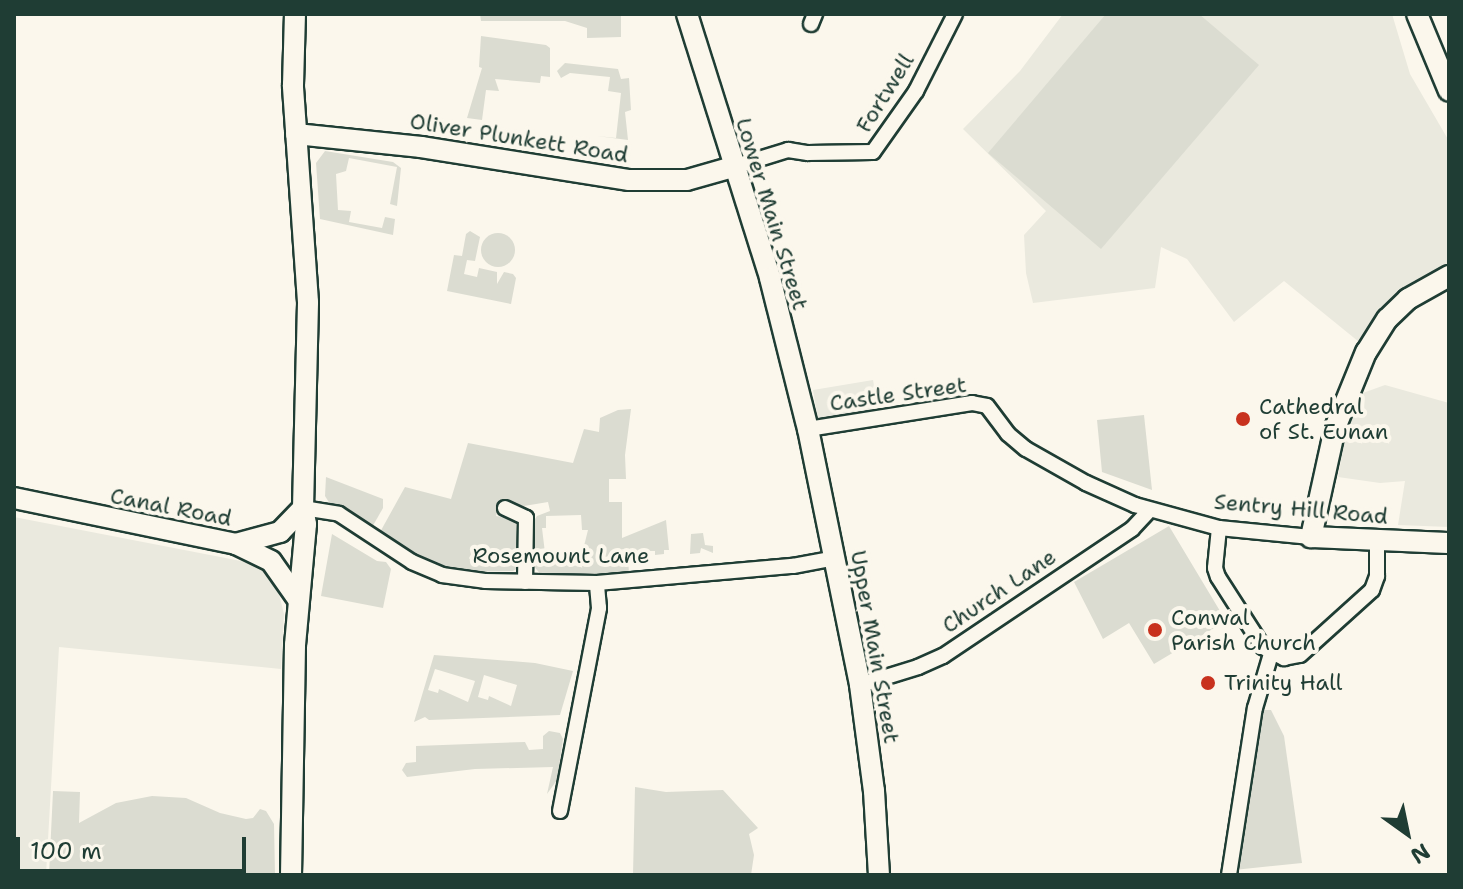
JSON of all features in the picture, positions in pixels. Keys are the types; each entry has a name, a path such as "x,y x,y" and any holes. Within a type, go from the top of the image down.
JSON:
{"street":[{"path":"291,875 297,598 303,579 306,524 303,508 308,302 296,134 295,14"},
{"name":"Lower Main Street","path":"687,14 770,278 808,429"},
{"name":"Fortwell","path":"733,167 788,150 808,153 873,152 916,91 955,14"},
{"path":"1417,14 1449,91"},
{"name":"Oliver Plunkett Road","path":"296,134 407,145 629,180 687,180 733,167"},
{"path":"1311,537 1335,428 1366,352 1387,319 1408,299 1449,276"},
{"name":"Castle Street","path":"808,429 972,403 987,406 1016,442 1049,464 1150,510"},
{"name":"Upper Main Street","path":"808,429 860,685 874,791 879,875"},
{"name":"Canal Road","path":"14,498 236,544 271,561 297,598"},
{"path":"236,544 280,532 303,508"},
{"name":"Rosemount Lane","path":"303,508 339,514 412,562 442,575 525,582 597,583 793,566 836,558"},
{"path":"505,508 526,518 525,582"},
{"name":"Sentry Hill Road","path":"1150,510 1219,528 1377,542 1449,543"},
{"name":"Church Lane","path":"860,685 943,656 1132,529 1150,510"},
{"path":"1219,528 1216,553 1218,577 1248,626 1271,654 1284,658 1300,655 1372,590 1377,576 1377,542"},
{"path":"560,811 599,608 597,583"},
{"path":"1229,875 1255,708 1271,654"}],"shaded area":[{"path":"480,14 621,14 621,37 587,38 587,28 565,21 481,21"},
{"path":"1063,14 1392,14 1410,74 1449,141 1449,269 1364,346 1284,281 1234,322 1187,259 1161,247 1155,288 1033,303 1026,273 1024,235 1046,211 963,129 1020,71"},
{"path":"1106,14 1199,14 1259,65 1101,249 988,153"},
{"path":"481,36 550,48 550,77 541,76 540,83 495,79 499,91 486,90 482,120 467,118 482,68 479,67"},
{"path":"565,63 618,69 621,79 629,78 631,110 625,112 628,140 597,136 616,138 621,93 608,91 610,77 570,73 561,78 557,71"},
{"path":"325,151 393,162 401,168 397,206 390,204 397,167 349,158 346,171 336,174 338,210 351,211 349,222 382,228 385,217 395,219 393,235 320,219 316,163"},
{"path":"470,231 480,237 475,261 467,260 464,274 477,277 479,268 497,272 497,284 504,272 513,274 516,278 511,304 447,291 454,255 462,256 466,234"},
{"path":"498,233 510,238 515,250 510,262 498,267 486,262 481,250 486,238"},
{"path":"873,380 878,409 818,419 813,390"},
{"path":"1385,385 1449,403 1449,527 1398,525 1405,481 1380,483 1338,477 1350,412 1363,393"},
{"path":"631,409 625,455 626,479 609,479 609,502 622,502 622,538 666,520 669,550 655,555 655,551 650,551 650,556 641,556 641,552 636,552 636,557 628,558 629,573 543,577 531,563 533,522 537,516 550,511 548,502 524,506 500,502 496,516 513,519 520,526 518,568 513,571 452,572 425,562 379,534 405,487 451,499 468,443 573,463 584,429 599,432 600,418 618,410","holes":["581,515 582,530 588,530 583,550 574,550 573,557 545,553 542,528 546,528 546,516"]},
{"path":"1144,415 1152,490 1102,472 1097,420"},
{"path":"326,477 383,499 383,508 371,529 330,504 325,496"},
{"path":"14,517 241,561 263,569 276,582 284,614 281,669 59,647 46,875 14,875"},
{"path":"1169,526 1226,621 1154,664 1129,623 1103,639 1074,582"},
{"path":"703,533 705,545 713,546 713,553 701,548 700,553 690,554 691,534"},
{"path":"332,534 377,561 386,562 391,569 383,608 321,596"},
{"path":"434,655 535,663 573,671 560,715 429,720 425,717 414,722","holes":["435,669 475,681 468,702 439,689 438,693 428,690","484,675 517,685 511,706 489,696 488,700 478,697"]},
{"path":"1261,710 1271,710 1284,736 1302,863 1234,870"},
{"path":"549,731 560,733 563,739 557,780 547,794 553,767 475,769 407,777 402,770 406,763 416,762 416,746 525,742 529,750 543,749 543,736"},
{"path":"635,787 666,792 723,790 758,828 749,834 754,855 751,875 633,874"},
{"path":"53,791 80,792 79,823 116,803 152,796 186,798 220,813 246,819 253,818 260,809 266,811 274,824 275,875 49,875"}],"place":[{"name":"Cathedral of St. Eunan","path":"1243,419"},
{"name":"Conwal Parish Church","path":"1155,630"},
{"name":"Trinity Hall","path":"1208,683"}]}
